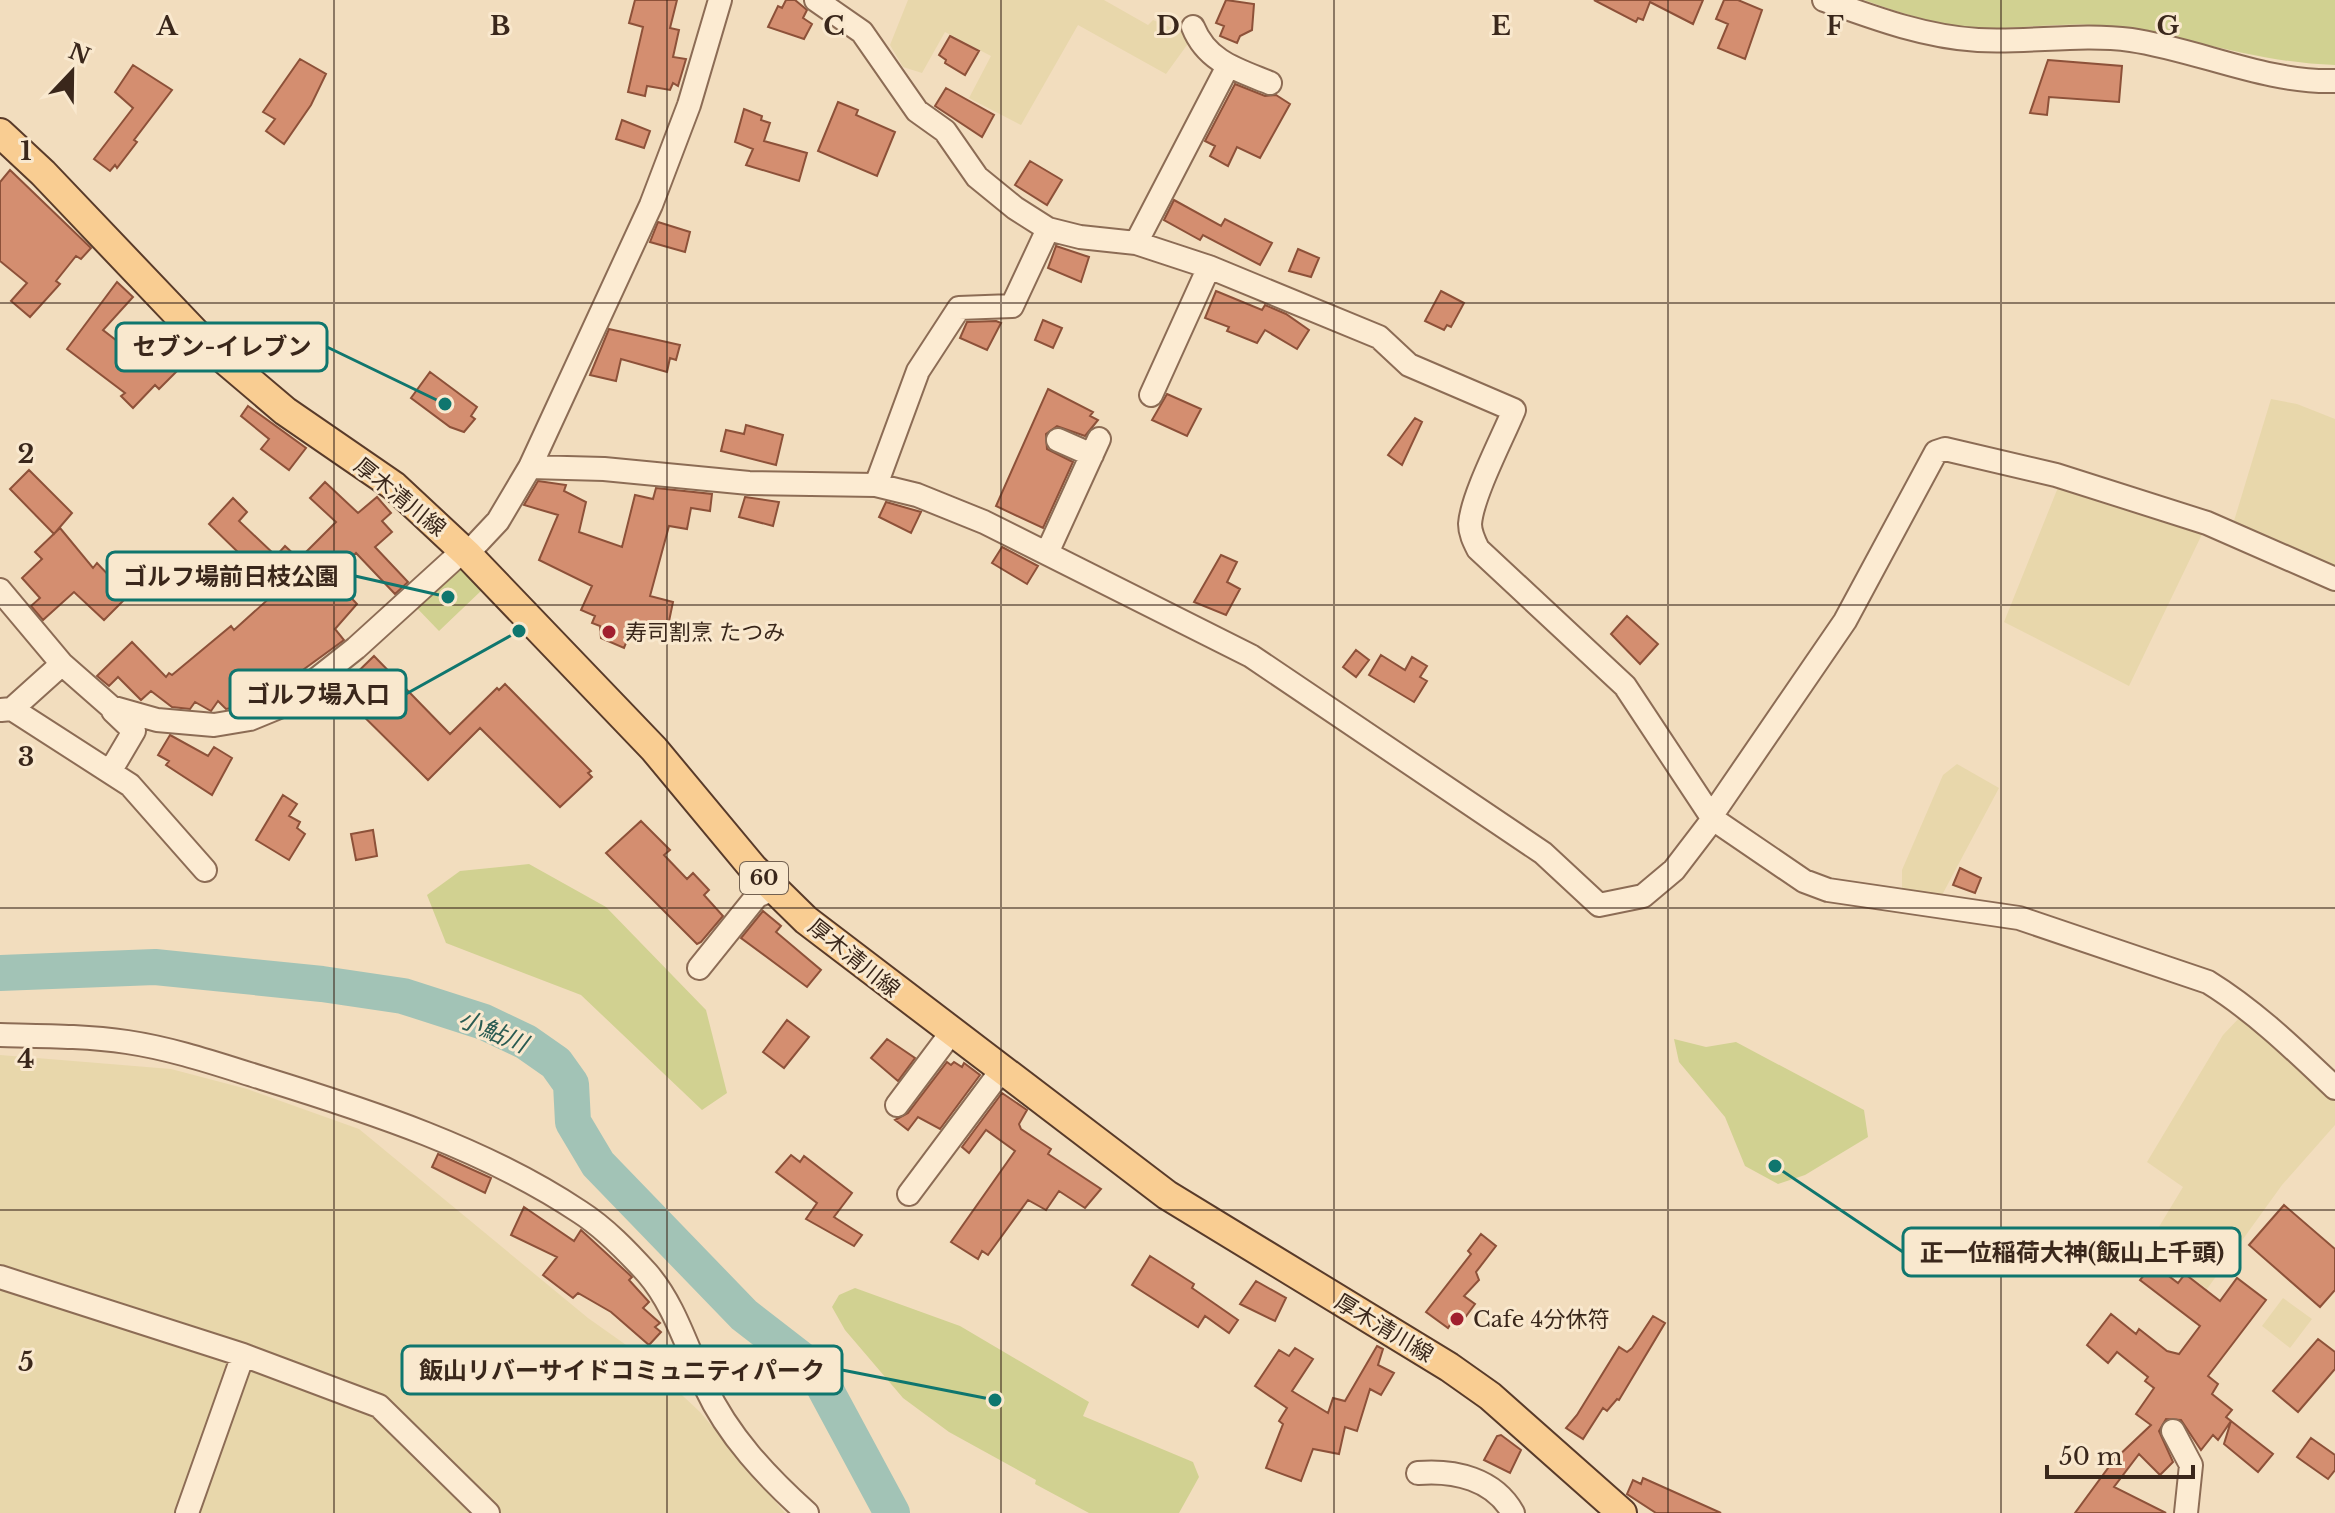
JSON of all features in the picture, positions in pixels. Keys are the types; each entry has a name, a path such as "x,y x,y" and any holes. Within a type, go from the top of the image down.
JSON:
{"main road":[{"name":"厚木清川線","path":"0,133 43,173 205,343 285,411 394,486 467,554 654,749 774,889 846,954 1167,1195 1459,1374 1502,1406 1622,1513"}],"street":[{"path":"111,707 157,720 214,725 250,719 284,705 356,648 455,558 467,554 498,521 530,467 656,192 689,105 720,0"},
{"path":"816,0 862,32 917,111 945,131 977,177 1015,208 1048,229 1080,237 1136,243 1209,267 1379,337 1409,365 1514,410 1475,505 1470,524 1472,538 1478,549 1625,686 1712,817 1804,881 1828,890 2019,918 2208,982 2232,996 2335,1088"},
{"path":"1824,0 1942,36 1979,40 2055,36 2127,39 2264,73 2335,81"},
{"path":"1193,27 1201,46 1228,66 1270,83"},
{"path":"1136,243 1228,66"},
{"path":"876,485 918,371 959,308 1012,306 1048,229"},
{"path":"1151,395 1209,267"},
{"path":"1047,553 1095,447 1058,440"},
{"path":"530,467 604,469 749,483 876,485 917,495 984,522 1251,656 1531,845 1599,905 1643,896 1674,870 1845,621 1936,452 1945,449 2056,475 2207,523 2335,579"},
{"path":"0,590 62,664 134,731 111,770"},
{"path":"62,664 6,710 111,770 130,785 205,870"},
{"path":"699,968 757,896 774,889"},
{"path":"897,1105 951,1033"},
{"path":"0,1035 125,1041 174,1050 321,1096 466,1152 580,1212 621,1245 650,1277 670,1307 706,1389 725,1423 771,1481 807,1513"},
{"path":"909,1194 1001,1071"},
{"path":"0,1277 243,1355 379,1406 488,1513"},
{"path":"187,1513 243,1355"},
{"path":"2173,1431 2191,1465 2186,1513"},
{"path":"1418,1473 1442,1472 1492,1486 1503,1496 1513,1513"}],"shaded area":[{"path":"908,0 1104,0 1148,25 1153,20 1189,35 1187,45 1166,74 1078,25 1021,125 969,98 991,56 945,32 922,73 903,67 890,45"},
{"path":"2271,399 2297,404 2335,419 2335,569 2234,521"},
{"path":"2061,480 2205,528 2129,686 2004,622"},
{"path":"1957,764 1999,788 1941,897 1902,893 1902,870 1943,775"},
{"path":"2241,1016 2335,1102 2335,1125 2282,1185 2207,1289 2148,1245 2183,1187 2147,1162 2223,1035"},
{"path":"0,1055 171,1069 247,1089 359,1129 588,1318 636,1352 700,1412 785,1513 0,1513"},
{"path":"2283,1298 2312,1319 2290,1348 2262,1326"}],"green space":[{"path":"1864,0 2335,0 2335,65 2277,59 2105,26 1962,26 1919,18"},
{"path":"461,567 483,589 439,631 413,604"},
{"path":"529,864 606,907 706,1010 727,1093 702,1110 581,995 446,943 427,895 460,871"},
{"path":"1674,1039 1706,1047 1736,1042 1864,1110 1868,1137 1805,1175 1778,1184 1745,1166 1725,1117 1679,1062"},
{"path":"855,1288 960,1326 1089,1402 1083,1416 1193,1462 1199,1477 1179,1513 1089,1513 949,1432 903,1398 845,1330 832,1307 839,1295"}],"building":[{"path":"635,0 677,0 670,28 679,30 673,57 686,59 678,86 673,83 670,90 647,86 645,96 628,92 643,27 629,23"},
{"path":"786,0 795,0 807,10 803,18 812,24 804,39 768,27 778,6 782,8"},
{"path":"1226,0 1254,4 1252,30 1240,36 1237,43 1220,36 1224,26 1216,23"},
{"path":"1594,0 1703,0 1693,24 1650,2 1643,20 1638,18 1636,22"},
{"path":"1724,0 1738,0 1762,10 1745,59 1718,48 1728,24 1716,19"},
{"path":"950,36 979,51 965,75 945,63 946,60 939,55"},
{"path":"300,59 326,74 311,105 284,144 266,131 275,119 263,112"},
{"path":"2048,60 2122,66 2119,102 2049,97 2047,115 2030,113"},
{"path":"133,65 172,90 134,140 137,142 117,168 115,165 110,171 94,159 133,108 115,92"},
{"path":"1235,84 1265,96 1276,95 1290,104 1260,158 1237,147 1228,166 1210,156 1215,146 1205,141"},
{"path":"946,88 994,115 982,137 935,106"},
{"path":"838,102 858,110 856,115 895,132 877,176 818,151"},
{"path":"744,109 770,123 764,141 807,153 799,181 746,165 753,149 735,142"},
{"path":"622,120 650,131 644,148 616,139"},
{"path":"1030,161 1062,180 1047,205 1015,185"},
{"path":"10,170 91,248 81,259 76,256 56,281 60,284 30,317 11,301 27,283 0,261 0,182"},
{"path":"1174,200 1221,226 1225,219 1272,243 1260,265 1203,235 1200,240 1164,220"},
{"path":"658,222 690,232 685,252 650,242"},
{"path":"1056,246 1089,257 1081,282 1048,268"},
{"path":"1298,249 1319,258 1311,277 1289,271"},
{"path":"117,282 133,297 103,330 121,344 118,347 146,369 174,342 190,358 159,389 155,385 133,408 121,396 125,393 67,349"},
{"path":"1216,291 1262,310 1265,305 1286,314 1309,330 1297,349 1265,330 1257,343 1227,331 1229,327 1205,318"},
{"path":"1441,291 1464,303 1451,327 1447,325 1444,330 1425,321"},
{"path":"1043,320 1062,328 1053,348 1035,340"},
{"path":"967,322 1001,323 987,350 960,338"},
{"path":"609,329 680,345 676,360 670,358 667,372 621,359 616,381 590,375"},
{"path":"430,372 477,407 471,416 475,419 464,432 450,427 411,398"},
{"path":"1048,389 1093,412 1090,416 1098,420 1085,436 1057,426 1046,434 1047,449 1073,462 1043,528 996,506"},
{"path":"1167,394 1201,409 1187,436 1152,420"},
{"path":"248,406 306,448 289,470 261,449 269,439 241,416"},
{"path":"1415,418 1422,422 1402,465 1388,455"},
{"path":"746,425 783,435 776,465 721,451 726,430 744,434"},
{"path":"29,470 72,513 54,534 10,489"},
{"path":"538,481 566,485 564,491 586,502 579,532 622,547 635,495 653,499 656,488 712,494 710,511 691,508 687,529 669,526 650,596 673,602 668,626 635,621 624,648 601,638 600,626 592,623 595,616 581,610 592,586 539,560 558,515 524,505"},
{"path":"325,482 358,513 377,497 391,513 382,521 392,532 375,547 408,582 395,594 356,553 332,577 357,604 335,629 344,640 267,696 256,688 237,707 226,709 218,701 211,711 195,702 190,709 172,707 151,691 141,700 118,677 109,686 97,676 132,642 166,677 169,673 172,675 231,626 234,630 274,594 271,591 274,587 209,524 233,498 247,512 239,521 276,556 285,546 299,559 336,522 310,498"},
{"path":"745,497 779,502 773,526 739,517"},
{"path":"886,502 921,512 911,533 879,517"},
{"path":"60,528 93,568 97,563 116,583 113,586 125,599 104,620 74,592 43,620 31,606 40,598 22,578 42,559 35,552"},
{"path":"1002,547 1038,566 1027,584 992,563"},
{"path":"1221,555 1237,562 1227,582 1240,589 1226,615 1194,602"},
{"path":"1627,616 1658,644 1640,664 1611,634"},
{"path":"1356,650 1369,660 1356,677 1343,667"},
{"path":"1381,655 1405,670 1412,657 1427,666 1420,677 1427,681 1414,702 1369,675"},
{"path":"374,656 450,734 497,688 499,690 505,684 591,771 588,773 592,777 560,807 480,728 428,780 338,691"},
{"path":"170,735 208,756 214,747 232,758 212,795 166,765 169,761 158,755"},
{"path":"283,795 297,804 289,816 300,822 297,828 305,834 289,860 256,840"},
{"path":"641,821 670,850 664,855 687,879 693,873 709,890 704,895 723,916 697,944 606,853"},
{"path":"373,830 377,856 356,860 351,834"},
{"path":"1960,868 1981,878 1975,893 1953,885"},
{"path":"763,911 781,926 776,932 821,970 807,987 741,938"},
{"path":"787,1020 809,1037 784,1068 763,1052"},
{"path":"887,1039 915,1058 898,1081 871,1058"},
{"path":"947,1062 962,1067 964,1063 980,1075 940,1129 918,1117 908,1130 895,1120 908,1113"},
{"path":"1002,1093 1027,1110 1019,1124 1021,1129 1051,1149 1048,1154 1101,1189 1085,1208 1059,1191 1046,1210 1028,1200 988,1255 982,1251 978,1259 951,1242 1015,1151 986,1130 969,1153 962,1147"},
{"path":"438,1154 491,1178 485,1193 432,1167"},
{"path":"791,1155 800,1162 804,1156 852,1193 834,1217 862,1235 854,1246 806,1219 817,1203 776,1172"},
{"path":"2284,1205 2335,1249 2335,1290 2320,1307 2249,1245"},
{"path":"524,1207 574,1241 581,1230 632,1277 629,1280 649,1302 643,1308 660,1323 655,1327 661,1332 649,1345 611,1312 578,1293 573,1298 543,1275 557,1257 511,1235"},
{"path":"1481,1234 1496,1246 1476,1272 1479,1280 1464,1296 1475,1304 1458,1327 1452,1322 1448,1328 1426,1312 1471,1254 1468,1251"},
{"path":"1150,1256 1194,1284 1192,1288 1238,1320 1229,1333 1205,1316 1198,1327 1132,1285"},
{"path":"2153,1264 2178,1283 2185,1274 2220,1301 2237,1278 2266,1300 2208,1376 2218,1384 2212,1394 2232,1410 2226,1417 2231,1421 2218,1440 2213,1435 2201,1450 2181,1420 2166,1419 2159,1431 2173,1462 2160,1475 2139,1454 2114,1487 2166,1513 2075,1513 2114,1460 2151,1425 2136,1414 2154,1388 2145,1381 2148,1377 2117,1352 2108,1363 2087,1345 2111,1314 2136,1334 2139,1329 2167,1351 2179,1354 2200,1326 2140,1280"},
{"path":"1256,1281 1286,1298 1275,1321 1240,1304"},
{"path":"1653,1316 1665,1323 1619,1400 1607,1411 1603,1408 1583,1439 1566,1428 1619,1347 1627,1352 1632,1348"},
{"path":"2318,1339 2335,1352 2335,1369 2298,1412 2273,1391"},
{"path":"1377,1346 1383,1349 1378,1365 1394,1373 1381,1395 1370,1389 1357,1431 1345,1427 1339,1454 1313,1449 1301,1481 1266,1468 1283,1424 1279,1421 1287,1408 1255,1386 1279,1350 1289,1356 1295,1348 1313,1359 1292,1391 1328,1413 1333,1398 1345,1401"},
{"path":"2231,1421 2273,1454 2258,1472 2224,1444"},
{"path":"1501,1435 1521,1450 1510,1473 1484,1460 1497,1436"},
{"path":"2311,1438 2335,1455 2335,1470 2328,1479 2297,1457"},
{"path":"1643,1478 1721,1513 1656,1513 1627,1494 1633,1480 1641,1484"}],"waterway":[{"name":"小鮎川","path":"0,973 155,967 322,984 403,996 484,1022 526,1042 556,1063 571,1084 573,1122 598,1164 744,1315 815,1370 892,1513"}],"place":[{"name":"セブン-イレブン","path":"445,404"},
{"name":"ゴルフ場前日枝公園","path":"448,597"},
{"name":"ゴルフ場入口","path":"519,631"},
{"name":"寿司割烹 たつみ","path":"609,632"},
{"name":"正一位稲荷大神(飯山上千頭)","path":"1775,1166"},
{"name":"Cafe 4分休符","path":"1457,1319"},
{"name":"飯山リバーサイドコミュニティパーク","path":"995,1400"}]}
